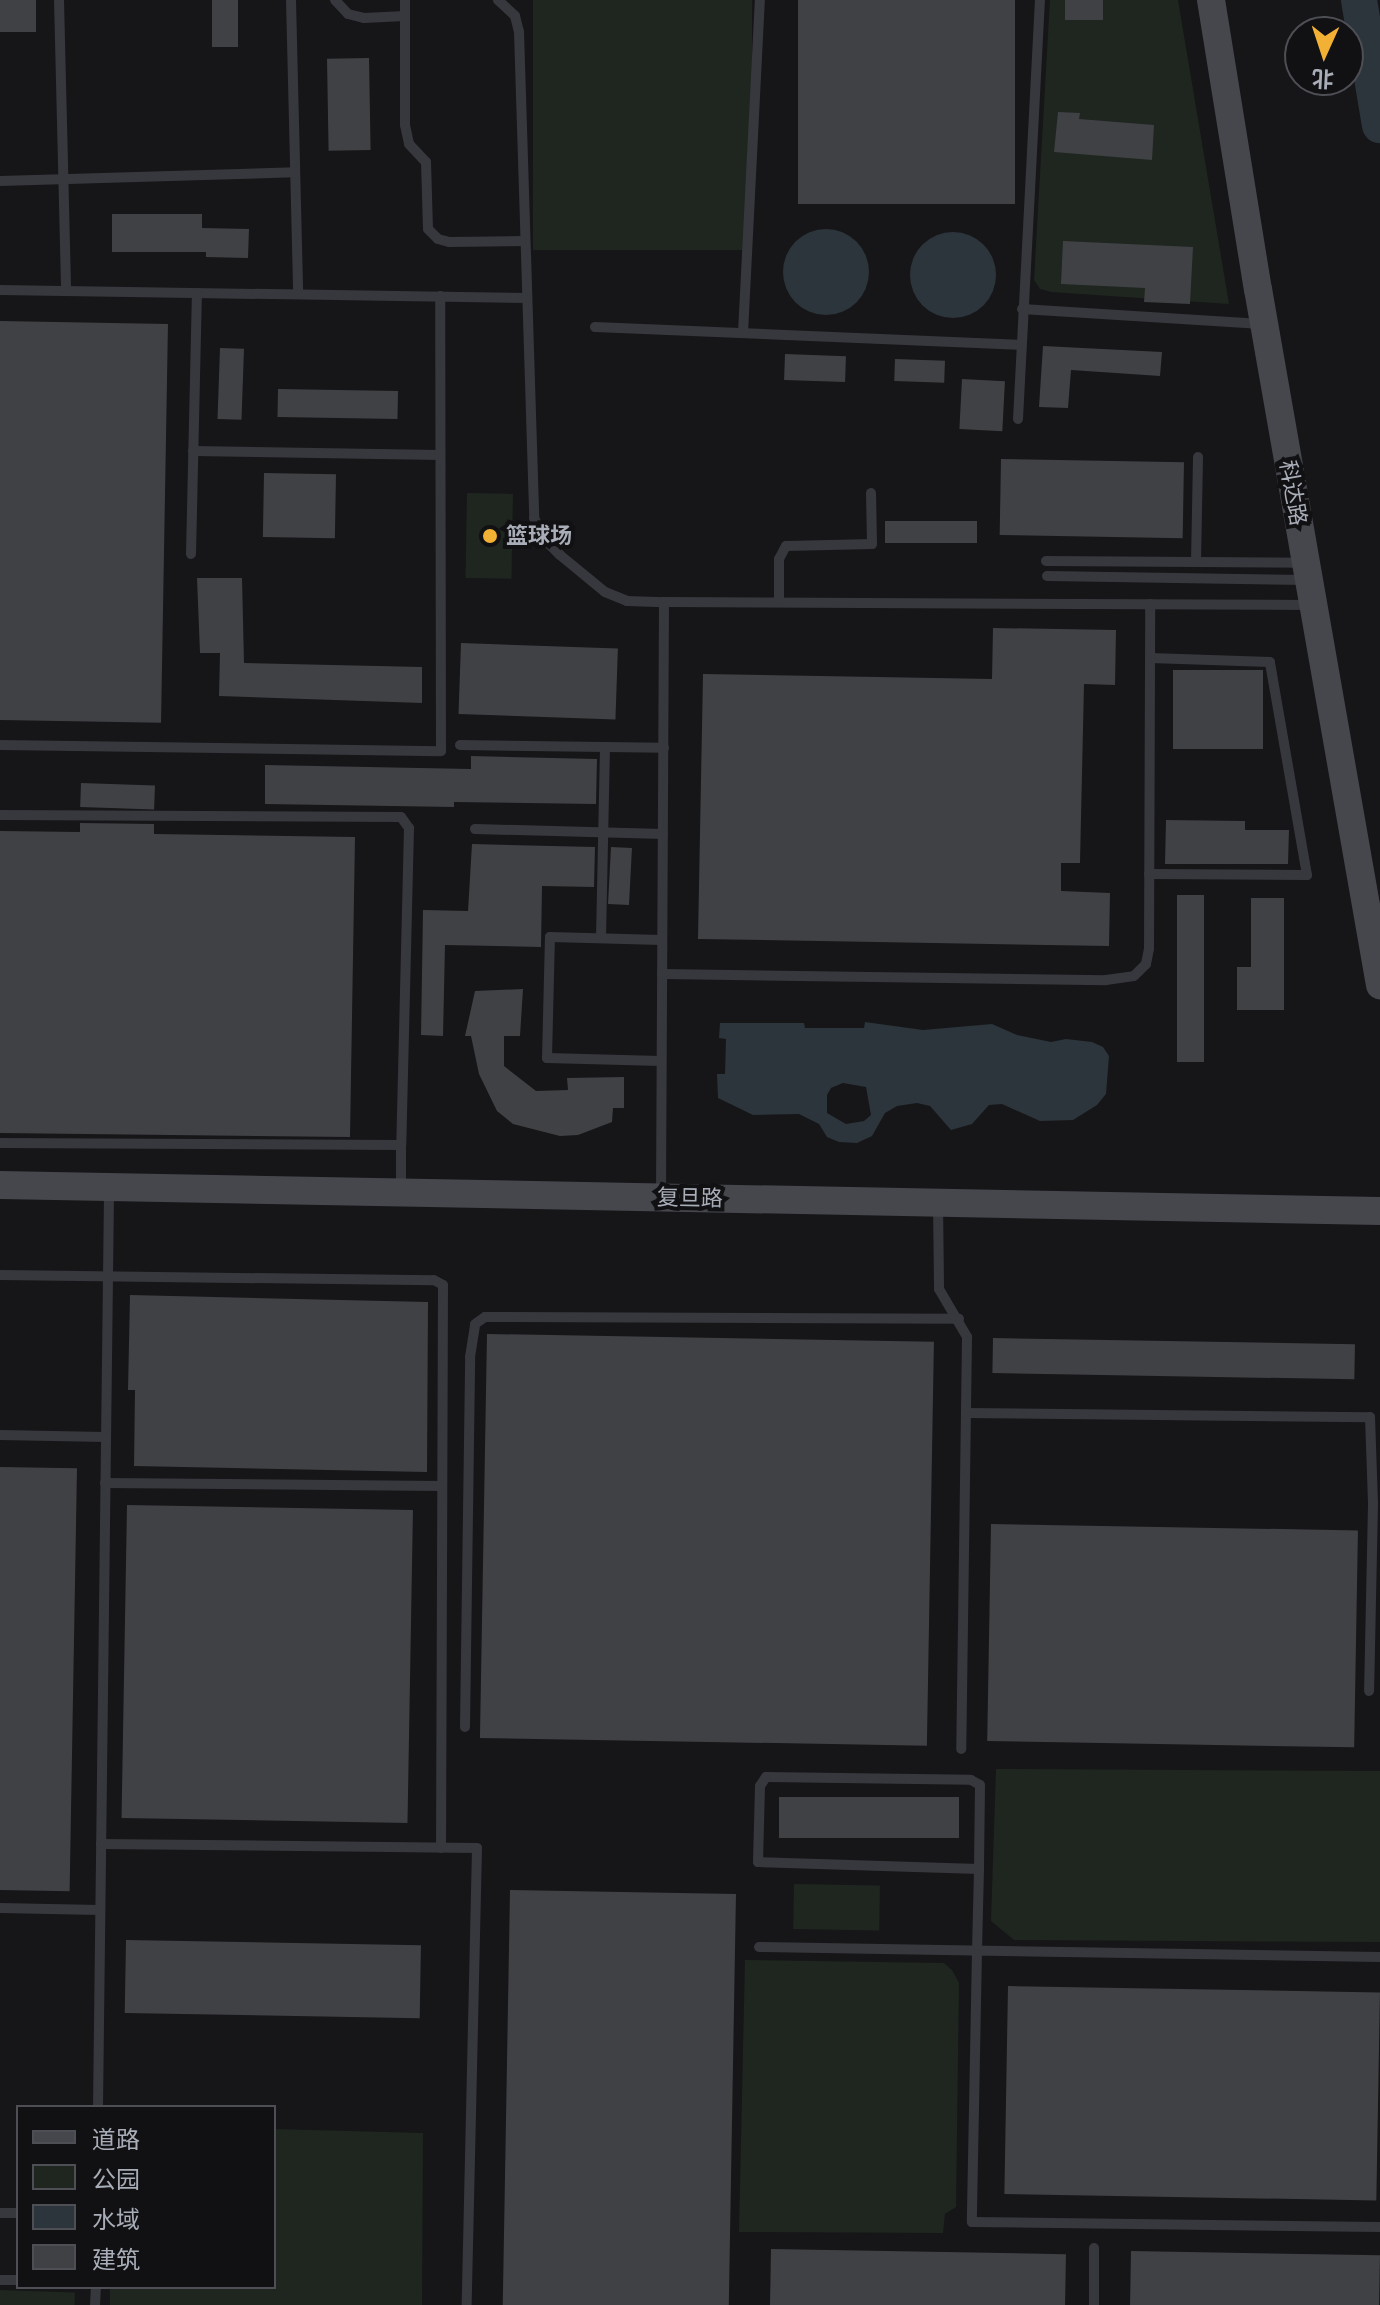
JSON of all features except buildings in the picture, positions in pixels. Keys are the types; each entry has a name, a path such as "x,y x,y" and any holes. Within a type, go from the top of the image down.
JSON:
{"street":[{"name":"科达路","path":"1211,0 1264,324 1380,985"},
{"name":"复旦路","path":"0,1185 1380,1211"}],"lane":[{"path":"59,0 66,291"},
{"path":"291,0 298,294"},
{"path":"335,0 348,14 364,18 405,16"},
{"path":"405,0 405,125 409,144 426,162 428,229 438,239 449,242 525,241"},
{"path":"498,0 515,16 519,32 534,518 545,540 605,592 627,601 664,602 1150,604 1309,582"},
{"path":"743,333 760,0"},
{"path":"1018,419 1040,0"},
{"path":"0,181 295,172"},
{"path":"0,290 526,298"},
{"path":"191,554 197,293"},
{"path":"0,745 441,751 440,296"},
{"path":"1022,309 1264,324"},
{"path":"595,327 1021,345"},
{"path":"193,451 440,455"},
{"path":"1196,562 1198,457"},
{"path":"779,602 779,559 786,546 872,544 871,493"},
{"path":"1046,561 1196,562 1309,582"},
{"path":"1047,576 1309,582"},
{"path":"661,1197 664,602"},
{"path":"662,974 1106,980 1134,976 1146,964 1149,949 1150,604"},
{"path":"1149,874 1307,875 1270,662 1150,658"},
{"path":"460,745 664,748"},
{"path":"601,938 605,747"},
{"path":"0,815 401,817 409,828 401,1192"},
{"path":"475,829 663,834"},
{"path":"661,1061 547,1058 550,937 662,940"},
{"path":"0,1143 401,1145"},
{"path":"98,2105 109,1187"},
{"path":"938,1202 939,1289 967,1337 961,1749"},
{"path":"0,1275 439,1281 443,1285 441,1848"},
{"path":"465,1727 470,1357 475,1324 485,1317 959,1319"},
{"path":"966,1413 1370,1417 1376,1504 1369,1691"},
{"path":"0,1435 106,1437"},
{"path":"105,1483 442,1486"},
{"path":"979,1869 758,1862 760,1786 766,1777 971,1780 980,1785 979,1869 972,2222 1380,2227"},
{"path":"101,1844 477,1848 467,2305"},
{"path":"0,1908 100,1910"},
{"path":"759,1947 1380,1957"},
{"path":"1094,2248 1094,2305"}],"green space":[{"path":"533,0 752,0 752,250 533,250"},
{"path":"1050,0 1178,0 1229,304 1051,292 1040,289 1034,280"},
{"name":"篮球场","path":"467,493 513,494 512,579 466,578"},
{"path":"996,1769 1380,1771 1380,1942 1014,1940 991,1921"},
{"path":"794,1884 880,1886 879,1930 793,1929"},
{"path":"745,1960 944,1963 952,1970 959,1983 956,2207 945,2214 943,2233 739,2232"},
{"path":"276,2129 423,2133 422,2305 110,2305 110,2289 276,2289"},
{"path":"0,2290 75,2293 75,2305 0,2305"}],"water":[{"path":"826,229 850,236 862,248 869,272 862,296 850,308 826,315 802,308 790,296 783,272 790,248 802,236"},
{"path":"953,232 977,239 989,251 996,275 989,299 977,311 953,318 929,311 917,299 910,275 917,251 929,239"},
{"path":"865,1022 923,1030 992,1024 1017,1035 1051,1042 1066,1039 1092,1042 1103,1047 1109,1056 1106,1094 1097,1105 1073,1120 1040,1121 1002,1104 989,1105 972,1124 951,1130 930,1106 917,1103 897,1106 885,1113 872,1136 857,1143 839,1142 827,1137 819,1124 799,1114 753,1115 718,1098 717,1074 725,1074 726,1039 719,1038 720,1023 804,1023 805,1028 864,1028","holes":["843,1083 866,1087 871,1115 864,1121 846,1124 827,1113 827,1095 831,1088"]}],"waterway":[{"path":"1359,0 1380,125"}],"place":[{"name":"篮球场","path":"490,536"}]}
